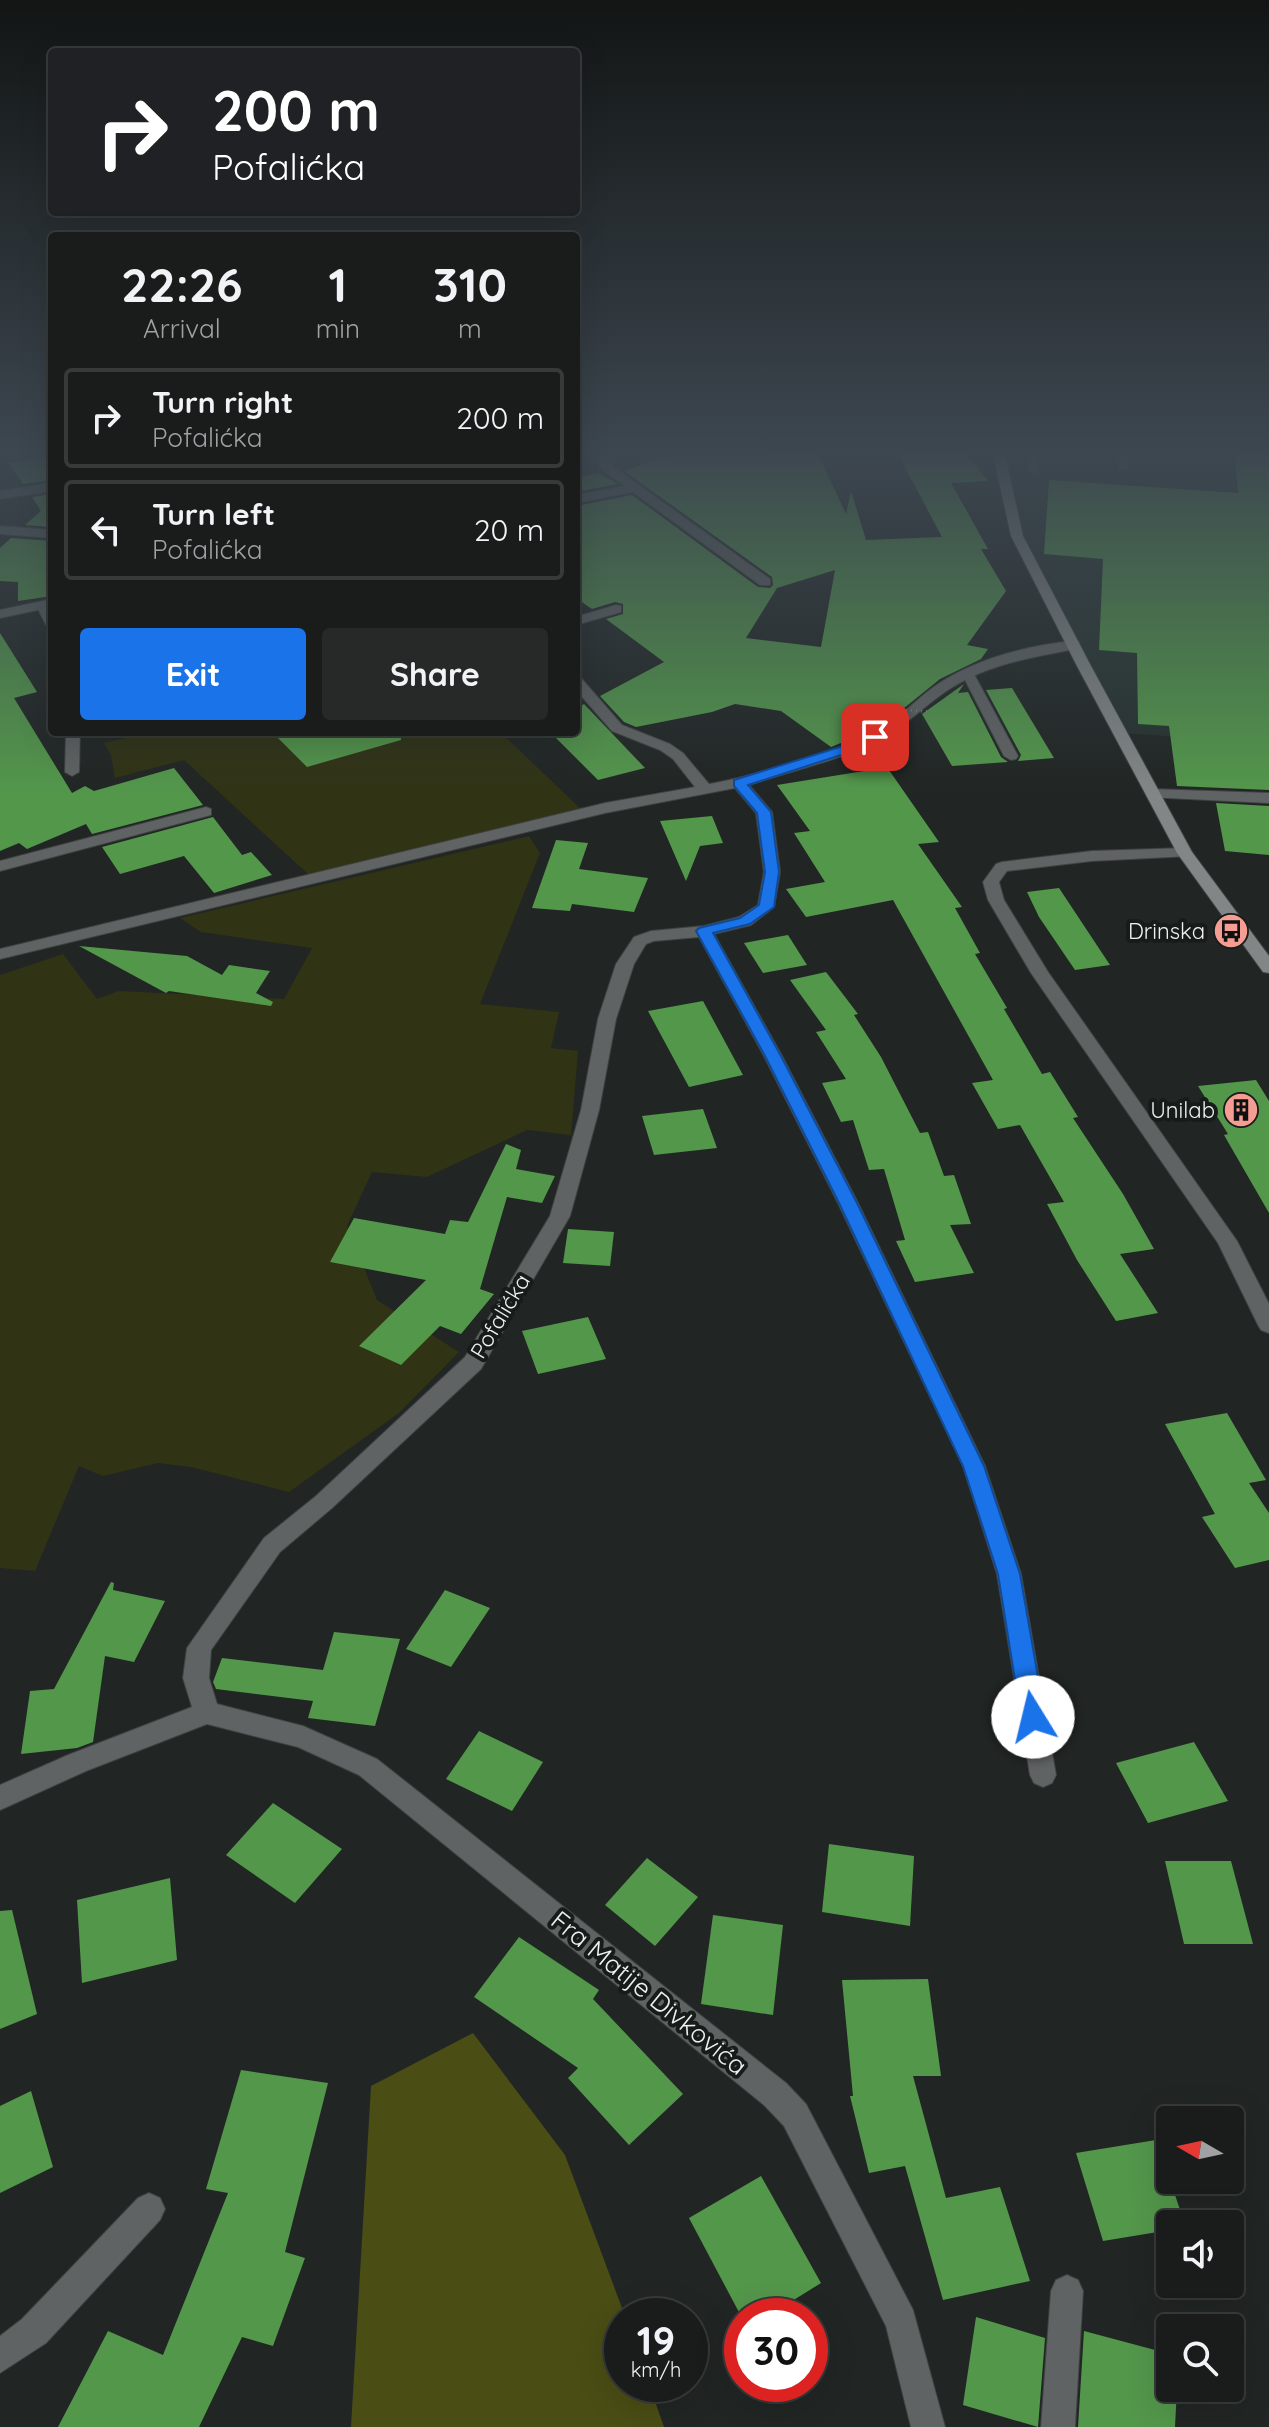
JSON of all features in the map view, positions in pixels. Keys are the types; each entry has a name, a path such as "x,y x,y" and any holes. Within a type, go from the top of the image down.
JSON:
{"main road":[{"path":"1033,567 1185,853 1269,968"}],"street":[{"path":"745,567 765,582"},
{"path":"0,614 47,604"},
{"path":"580,620 616,609"},
{"path":"0,954 605,808 739,783 861,744 890,729 946,685 994,662 1050,647 1074,645"},
{"path":"580,686 617,728 665,747 678,756 706,790"},
{"name":"Pofalićka","path":"207,1713 196,1678 199,1648 217,1622 272,1545 324,1502 473,1363 560,1216 590,1110 607,1019 632,952 640,941 651,936 704,931 745,921 766,907 772,872 764,812 739,783"},
{"path":"1152,794 1269,798"},
{"path":"0,866 206,812"},
{"path":"1185,853 1042,860 1002,867 991,882 996,900 1040,973 1227,1241 1269,1325"},
{"path":"704,931 773,1056 848,1203 974,1466 1009,1574 1043,1775"},
{"path":"0,1798 77,1763 207,1713"},
{"name":"Fra Matije Divkovića","path":"207,1713 303,1737 368,1767 775,2094 795,2115 901,2322 928,2427"},
{"path":"0,2356 34,2331 149,2209"},
{"path":"1058,2427 1067,2291"}],"lane":[{"path":"968,674 1011,756"},
{"path":"72,772 73,736"}],"path":[{"path":"901,710 933,712"}],"shaded area":[{"path":"1034,567 1269,567 1269,743 1121,733"},
{"path":"473,2033 565,2155 618,2298 604,2298 604,2402 655,2402 664,2427 351,2427 371,2086"}],"green space":[{"path":"135,736 504,736 582,810 309,875 184,760 115,778 111,755 104,743"},
{"path":"529,836 540,853 480,1004 559,1012 551,1048 578,1051 571,1135 527,1130 427,1177 372,1172 347,1226 377,1300 459,1352 399,1413 289,1492 191,1467 158,1463 103,1476 79,1466 35,1571 0,1568 0,975 63,954 97,999 119,991 284,999 312,948 201,932 180,918"}],"building":[{"path":"0,567 48,567 48,597 18,601 18,582 0,581"},
{"path":"580,567 731,567 758,587 770,588 773,585 772,577 758,567 992,567 1006,591 967,645 988,649 981,659 940,679 898,713 863,734 831,747 781,711 735,704 712,712 636,727 624,722 600,696 664,662 606,619 623,614 623,604 615,602 592,609 580,601","holes":["835,570 821,647 746,638 777,588"]},
{"path":"1103,567 1269,567 1269,790 1177,786 1169,726 1138,724 1137,653 1099,650"},
{"path":"0,633 37,692 14,698 72,793 85,786 94,791 174,768 203,805 92,834 86,824 27,849 19,843 0,851"},
{"path":"964,684 958,693 968,692 1001,757 1008,762 952,766 922,714"},
{"path":"1012,688 1054,758 1018,761 1021,755 986,690"},
{"path":"584,704 645,768 598,780 554,736 580,736 580,705"},
{"path":"276,736 400,736 401,740 307,767"},
{"path":"873,747 939,842 918,844 962,907 955,908 980,953 975,954 1007,1008 1004,1009 1042,1074 1050,1072 1078,1117 1073,1118 1123,1194 1154,1249 1120,1254 1158,1313 1116,1321 1077,1260 1047,1204 1064,1202 1020,1125 998,1129 972,1083 993,1080 893,900 806,917 786,889 825,882 794,833 810,831 777,785 864,771 846,758"},
{"path":"1216,803 1269,806 1269,855 1225,851"},
{"path":"712,816 723,843 700,846 686,881 660,821"},
{"path":"213,817 242,855 251,852 272,875 214,893 184,856 120,874 102,847"},
{"path":"556,840 588,843 579,869 648,878 634,912 572,904 570,911 532,908"},
{"path":"1059,888 1110,965 1075,970 1039,917 1027,892"},
{"path":"788,935 807,965 763,973 744,943"},
{"path":"79,946 187,956 222,975 229,965 270,971 256,993 273,1002 271,1006 166,993"},
{"path":"826,972 858,1014 854,1015 881,1057 920,1133 928,1132 944,1176 954,1175 971,1224 950,1225 974,1273 915,1282 896,1241 905,1240 884,1169 869,1170 853,1120 841,1122 822,1083 846,1079 816,1032 826,1030 790,980"},
{"path":"703,1001 743,1075 689,1087 648,1011"},
{"path":"1256,1080 1269,1101 1269,1213 1224,1135 1228,1134 1198,1086"},
{"path":"703,1109 717,1148 654,1155 642,1116"},
{"path":"506,1144 521,1150 516,1169 555,1176 542,1203 507,1197 480,1289 494,1294 461,1334 440,1326 401,1365 359,1346 426,1280 330,1262 354,1218 445,1234 450,1220 468,1222"},
{"path":"568,1229 614,1232 610,1266 563,1263"},
{"path":"588,1317 606,1359 538,1374 522,1331"},
{"path":"1227,1413 1266,1480 1249,1483 1269,1513 1269,1560 1235,1568 1202,1517 1215,1514 1165,1424"},
{"path":"111,1582 114,1583 113,1590 165,1601 134,1662 105,1656 93,1742 77,1748 21,1754 30,1691 54,1689"},
{"path":"445,1590 490,1608 451,1667 406,1649"},
{"path":"334,1632 400,1639 375,1726 308,1718 313,1701 216,1689 213,1682 222,1658 323,1670"},
{"path":"479,1731 543,1762 512,1811 446,1779"},
{"path":"1194,1742 1228,1801 1148,1823 1116,1763"},
{"path":"273,1803 342,1849 295,1903 226,1855"},
{"path":"829,1844 914,1856 910,1926 822,1912"},
{"path":"647,1858 698,1897 655,1946 605,1905"},
{"path":"1165,1861 1231,1861 1253,1944 1184,1944"},
{"path":"170,1878 177,1960 82,1983 77,1900"},
{"path":"12,1910 37,2014 0,2029 0,1911"},
{"path":"713,1915 783,1925 773,2015 701,2004"},
{"path":"519,1937 599,1990 593,1999 683,2094 629,2145 568,2078 578,2068 474,1997"},
{"path":"928,1979 941,2076 913,2076 946,2198 1000,2187 1030,2281 943,2300 905,2166 869,2173 850,2096 853,2096 842,1980"},
{"path":"241,2070 328,2083 285,2252 305,2258 273,2346 242,2337 199,2427 58,2427 108,2331 163,2355 228,2193 206,2189"},
{"path":"31,2091 53,2167 0,2193 0,2106"},
{"path":"1156,2140 1156,2194 1175,2194 1180,2210 1156,2210 1156,2232 1103,2241 1076,2153"},
{"path":"761,2176 821,2283 797,2298 731,2298 689,2218"},
{"path":"976,2317 1045,2338 1038,2427 963,2405"},
{"path":"1084,2331 1156,2350 1156,2402 1176,2402 1175,2427 1078,2427"}],"place":[{"name":"Drinska","path":"1231,931"},
{"name":"Unilab","path":"1241,1110"}],"route":[{"path":"875,737 739,783 764,812 772,872 766,907 745,921 704,931 773,1056 848,1203 974,1466 1009,1574 1033,1717"}]}
